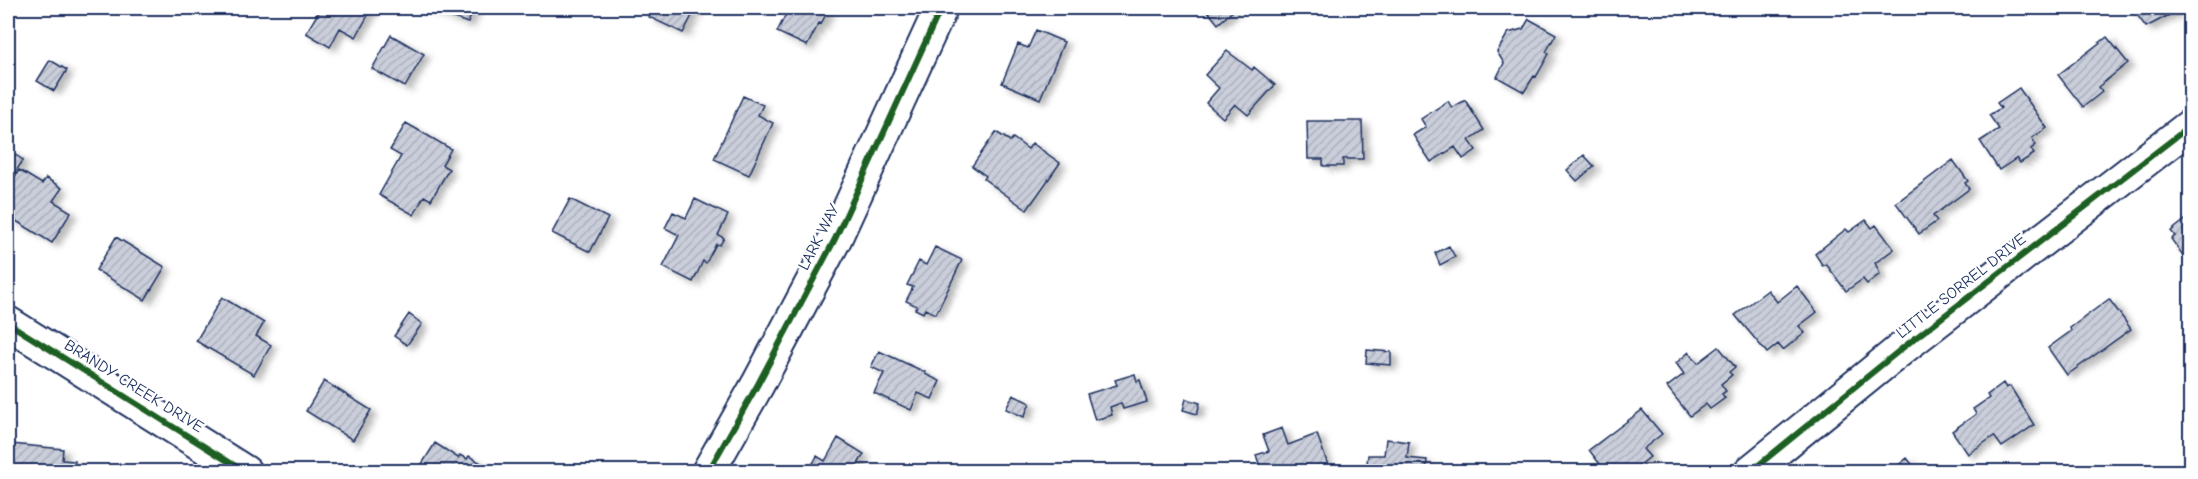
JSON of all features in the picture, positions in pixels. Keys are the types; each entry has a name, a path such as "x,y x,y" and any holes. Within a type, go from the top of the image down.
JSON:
{"street":[{"name":"LARK WAY","path":"708,471 758,384 835,239 936,10"},
{"name":"LITTLE SORREL DRIVE","path":"1750,471 1914,339 2190,126"},
{"name":"BRANDY CREEK DRIVE","path":"8,323 245,471"}],"building":[{"path":"321,8 372,8 356,37 340,28 330,47 306,33"},
{"path":"424,8 474,8 468,23"},
{"path":"653,8 696,8 683,33 649,17"},
{"path":"789,8 829,8 807,46 777,32"},
{"path":"1207,8 1232,8 1234,10 1218,24"},
{"path":"2130,8 2180,8 2181,9 2146,27"},
{"path":"1529,19 1556,34 1546,52 1549,54 1524,92 1497,77 1504,63 1497,52 1508,33 1523,29"},
{"path":"1036,30 1064,42 1040,99 1002,83 1018,44 1028,48"},
{"path":"391,35 424,54 405,87 372,69"},
{"path":"2107,37 2128,63 2098,87 2102,92 2083,107 2058,75"},
{"path":"1227,51 1252,70 1254,67 1275,85 1248,115 1235,104 1223,118 1206,103 1219,88 1205,75"},
{"path":"50,60 67,70 54,91 37,81"},
{"path":"2019,88 2047,128 2032,138 2036,145 2031,149 2034,154 2020,163 2017,158 1999,170 1980,141 1999,129 1989,115 2001,108 1997,103"},
{"path":"743,96 763,105 758,115 773,123 749,175 714,159"},
{"path":"1465,100 1484,130 1469,140 1476,150 1463,159 1455,147 1431,162 1413,135 1426,127 1421,119 1448,101 1452,108"},
{"path":"1307,121 1362,121 1363,159 1343,159 1343,166 1323,166 1323,159 1308,159"},
{"path":"406,123 451,149 442,165 449,169 431,200 424,196 414,215 379,195 401,156 390,150"},
{"path":"996,132 1010,141 1013,138 1028,149 1032,143 1060,163 1027,210 984,179 986,176 972,166"},
{"path":"8,150 23,160 8,184"},
{"path":"1584,155 1594,166 1577,181 1567,170"},
{"path":"1953,160 1968,181 1965,183 1969,189 1933,216 1937,221 1919,234 1896,203"},
{"path":"19,170 42,184 46,178 62,188 53,201 71,212 52,243 8,216 8,188"},
{"path":"570,199 608,218 590,252 552,233"},
{"path":"695,199 728,215 718,235 724,238 720,245 716,244 706,263 703,261 693,282 663,267 679,235 665,228 673,212 686,218"},
{"path":"2190,216 2190,265 2171,239 2175,236 2171,231"},
{"path":"1866,220 1872,228 1876,225 1894,249 1875,263 1880,274 1867,284 1863,279 1846,291 1826,264 1823,266 1815,254 1846,229 1849,232"},
{"path":"116,237 165,267 145,300 96,270"},
{"path":"1449,246 1455,257 1440,265 1435,253"},
{"path":"935,247 962,260 936,314 925,309 923,313 915,309 917,306 906,301 913,287 907,285 919,261 926,265"},
{"path":"1797,286 1817,312 1799,326 1805,333 1783,350 1778,344 1767,353 1735,315 1768,290 1777,302"},
{"path":"222,297 264,323 256,336 271,345 254,375 196,341"},
{"path":"2109,299 2131,329 2067,375 2048,348 2071,331 2070,328"},
{"path":"409,314 422,324 407,345 394,336"},
{"path":"1719,347 1735,367 1729,372 1732,375 1721,384 1726,391 1722,394 1725,398 1710,409 1706,404 1690,416 1667,387 1684,374 1676,363 1689,352 1698,363"},
{"path":"1367,350 1391,352 1391,365 1366,363"},
{"path":"879,351 940,381 932,399 918,393 911,410 874,393 884,373 871,367"},
{"path":"1135,374 1137,381 1140,380 1147,402 1123,409 1121,403 1110,407 1112,415 1095,420 1087,394 1117,385 1115,380"},
{"path":"324,381 371,410 353,440 306,411"},
{"path":"2003,383 2006,388 2010,386 2034,425 2002,447 1994,436 1968,454 1952,431 1976,414 1973,409 1989,398 1987,395"},
{"path":"1013,395 1030,403 1024,417 1006,409"},
{"path":"1186,399 1200,403 1197,414 1183,410"},
{"path":"1642,410 1662,434 1643,449 1650,457 1631,472 1624,472 1621,467 1615,472 1606,472 1589,450"},
{"path":"1282,428 1288,445 1317,434 1328,465 1309,472 1262,472 1256,455 1269,451 1263,435"},
{"path":"838,438 864,454 855,469 859,472 808,472 817,456 825,461"},
{"path":"1386,439 1409,442 1407,458 1427,460 1426,472 1366,472 1368,455 1384,455"},
{"path":"435,443 458,458 460,455 467,459 469,456 483,464 479,472 417,472"},
{"path":"11,444 63,449 62,460 75,461 74,472 9,472"},
{"path":"1907,458 1918,472 1890,472"}],"cycle path":[{"path":"708,472 835,239 941,8"},
{"path":"1750,472 1905,346 2190,126"},
{"path":"8,323 245,472"}]}
